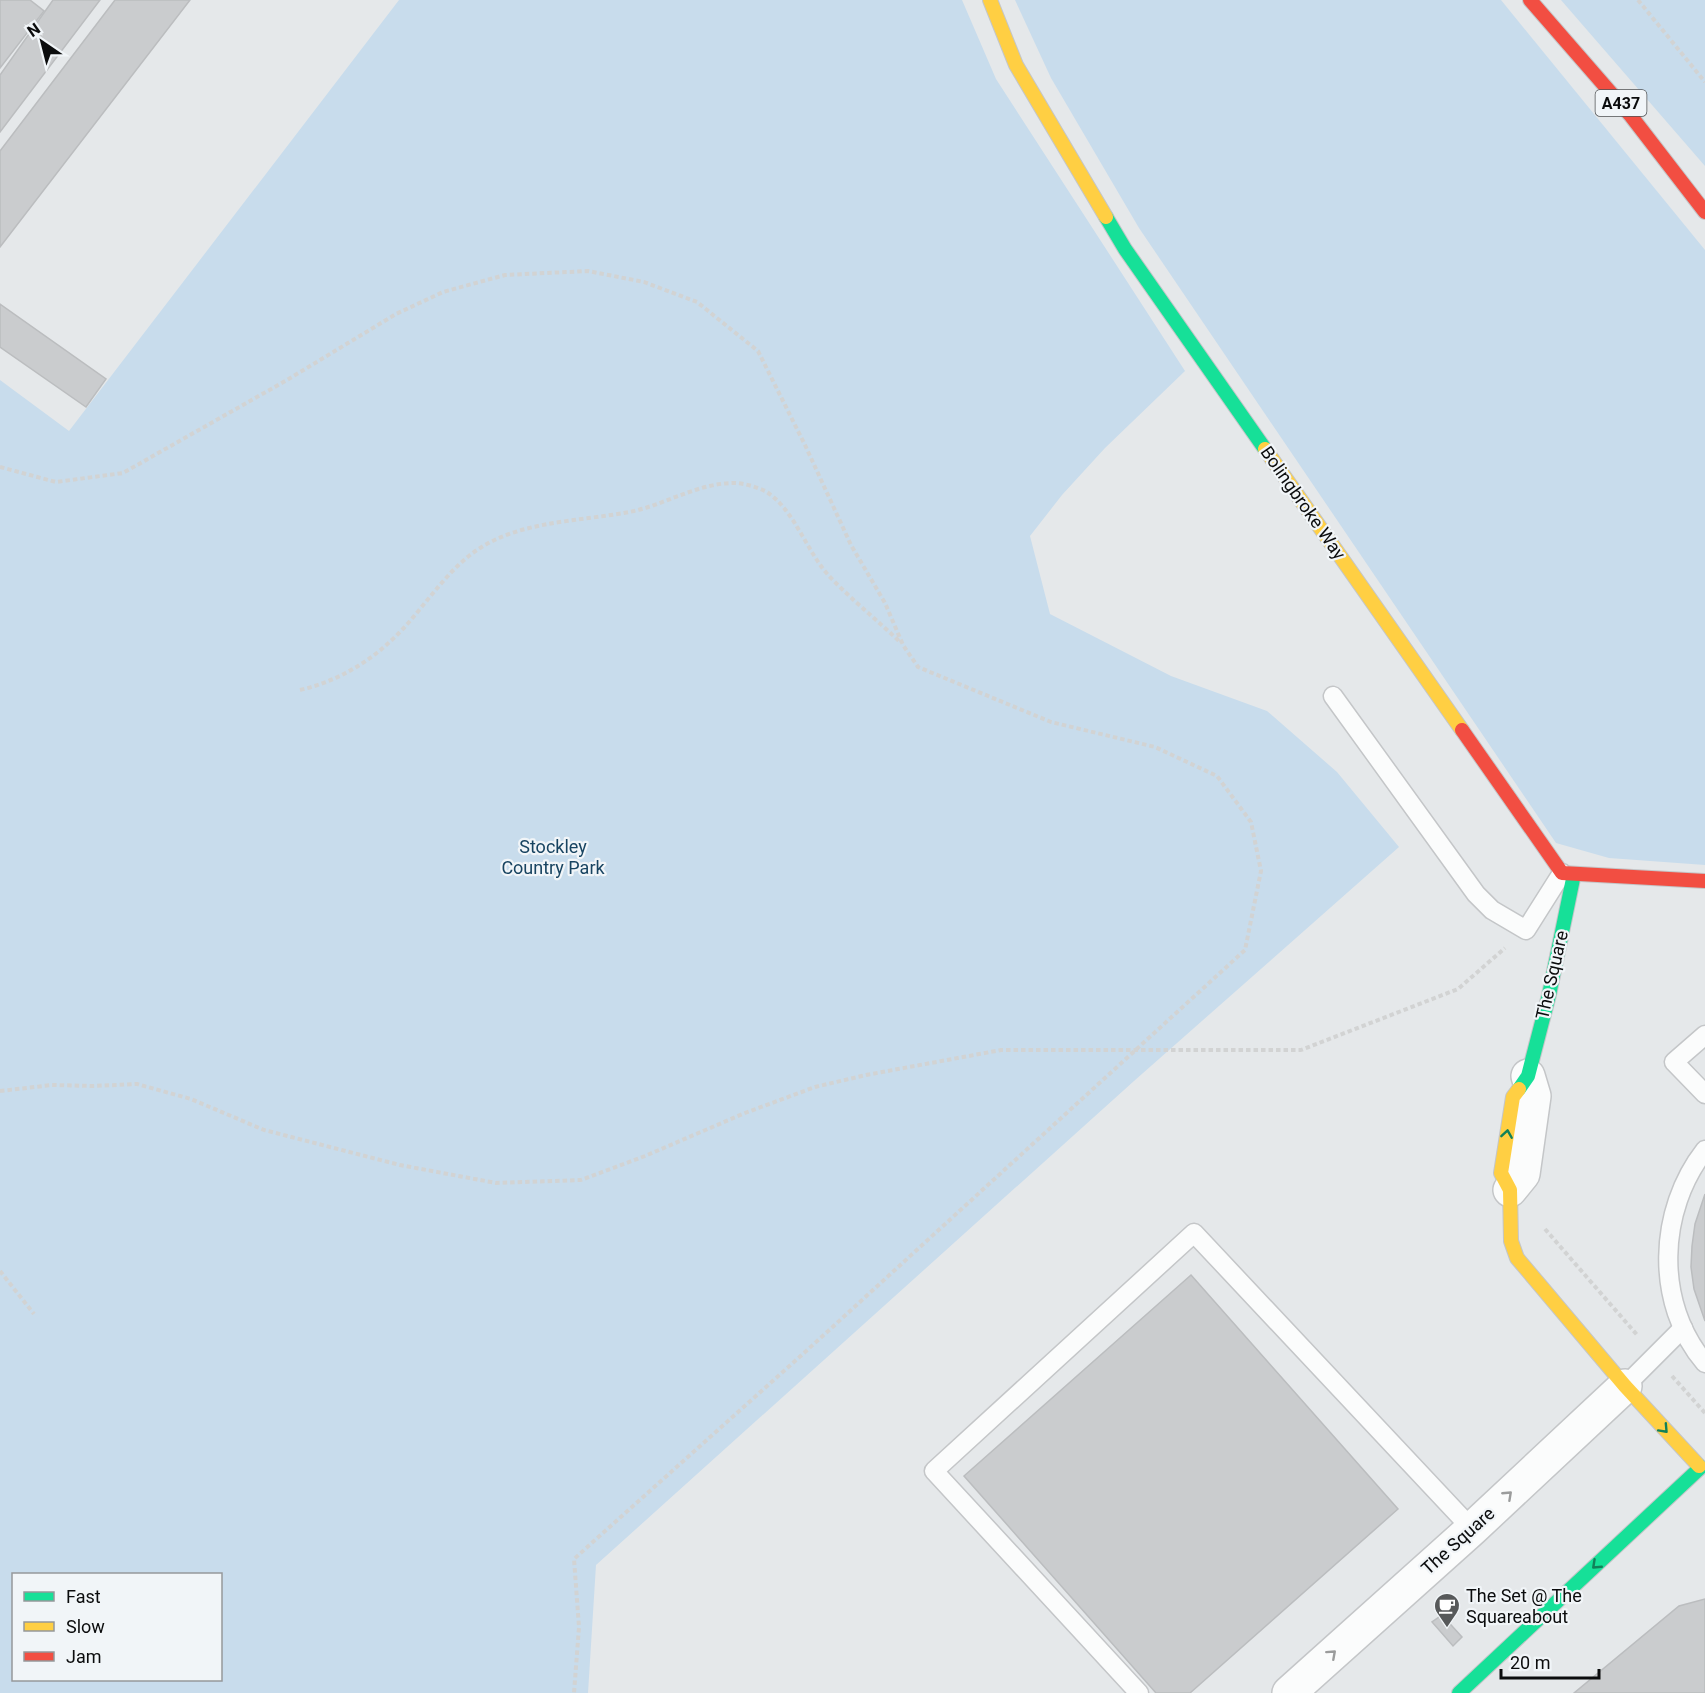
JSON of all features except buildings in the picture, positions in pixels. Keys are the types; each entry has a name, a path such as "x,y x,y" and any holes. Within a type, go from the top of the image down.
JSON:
{"street":[{"name":"Bolingbroke Way","path":"990,0 1016,65 1125,249 1568,874"},
{"name":"A437","path":"1530,0 1631,116 1705,212"},
{"path":"1568,874 1591,873 1705,881"},
{"name":"The Square","path":"1459,1693 1704,1468 1625,1386 1518,1258 1511,1241 1509,1190 1523,1174 1534,1096 1528,1076 1549,995 1568,874"},
{"name":"The Square","path":"1289,1693 1472,1529 1625,1386"}],"lane":[{"path":"1333,696 1482,901 1492,910 1526,930 1568,874"},
{"path":"1705,1035 1674,1062 1705,1094"},
{"path":"1705,1150 1684,1183 1675,1207 1669,1233 1668,1259 1670,1285 1683,1328 1705,1364"},
{"path":"1139,1693 934,1471 1194,1233 1472,1529"},
{"name":"The Square","path":"1625,1386 1683,1328"}],"path":[{"path":"1638,0 1705,82"},
{"path":"0,467 56,482 123,473 287,380 396,314 443,292 505,275 588,271 644,282 697,302 758,351 805,444 851,545 885,603 903,645 918,667 1052,722 1155,747 1217,776 1251,822 1261,872 1245,950 1134,1049 815,1343 573,1559 579,1627 574,1693"},
{"path":"300,690 338,678 379,652 415,616 447,575 475,550 488,542 532,527 635,510 696,490 736,482 767,493 778,502 819,564 831,578 903,645"},
{"path":"0,1091 52,1085 137,1084 190,1099 264,1130 400,1165 496,1183 581,1180 815,1087 866,1075 1001,1050 1301,1050 1458,989 1526,930"},
{"path":"1542,1225 1705,1413"},
{"path":"0,1271 19,1298 34,1314"}],"green space":[{"name":"Stockley Country Park","path":"399,0 962,0 996,79 1185,371 1105,448 1062,495 1030,536 1050,614 1171,676 1267,711 1337,772 1399,847 1134,1081 596,1565 588,1693 0,1693 0,380 69,431"},
{"path":"1015,0 1501,0 1705,250 1705,865 1609,858 1556,843 1139,228 1051,78"},
{"path":"1561,0 1705,0 1705,166"}],"traffic: fast":[{"path":"1106,217 1125,249 1265,449"},
{"path":"1519,1089 1528,1076 1549,995 1574,874"},
{"path":"1459,1693 1700,1468 1699,1466"}],"traffic: slow":[{"path":"990,0 1016,65 1106,217"},
{"path":"1265,449 1462,730"},
{"path":"1519,1089 1513,1097 1501,1173 1510,1190 1511,1241 1517,1258 1625,1386 1699,1466"}],"traffic: jam":[{"path":"1530,0 1631,116 1705,212"},
{"path":"1462,730 1562,873 1705,881"}],"place":[{"name":"The Set @ The Squareabout","path":"1447,1629"}]}
